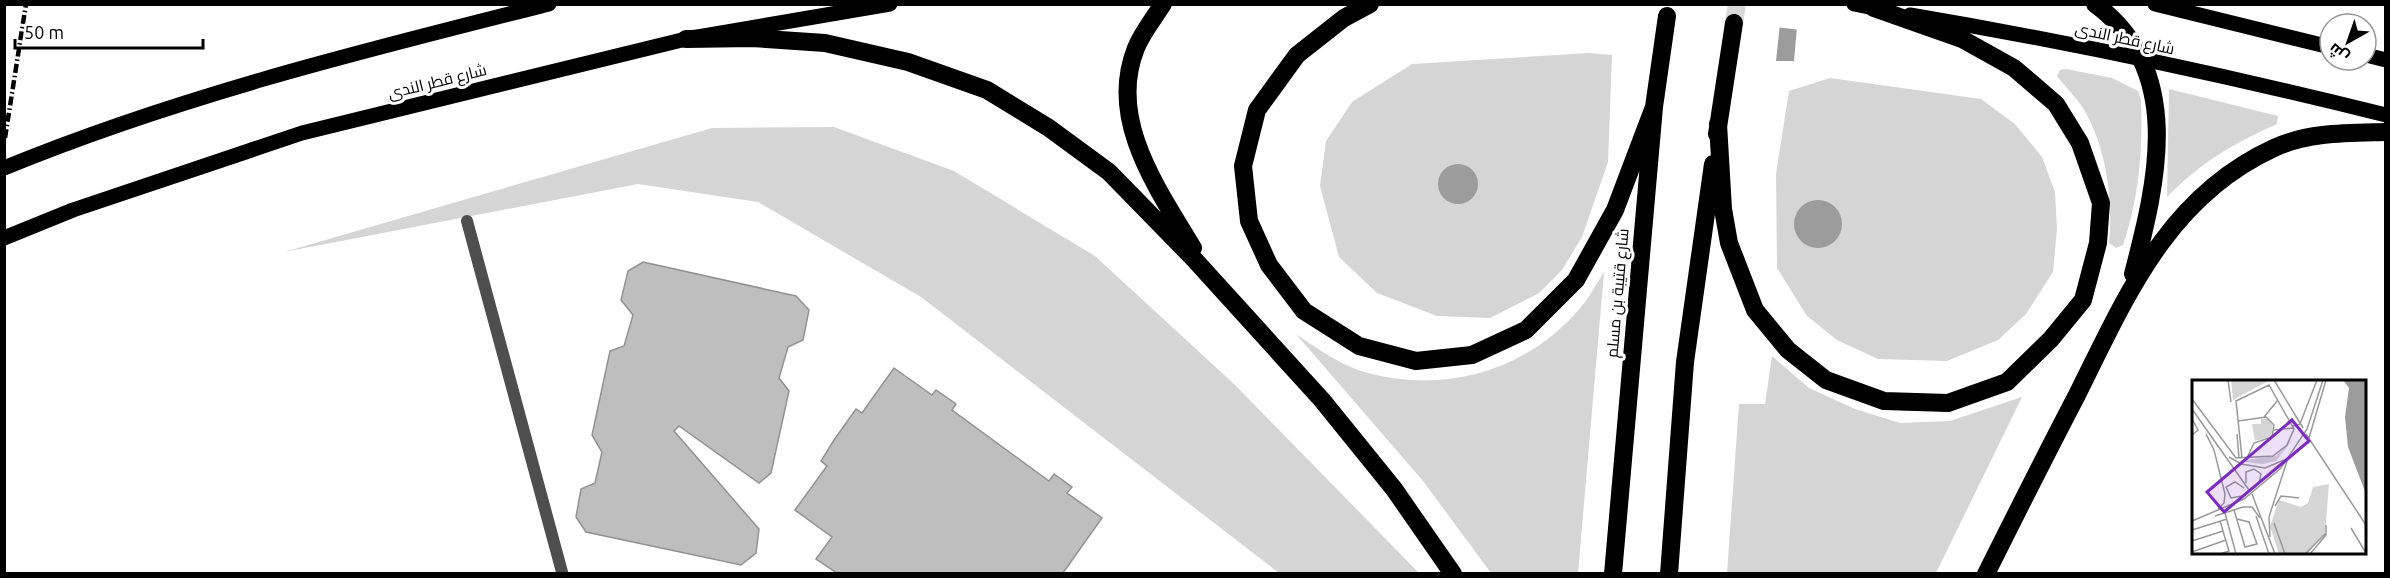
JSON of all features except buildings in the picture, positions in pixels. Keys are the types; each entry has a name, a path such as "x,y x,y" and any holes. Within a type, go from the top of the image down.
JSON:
{"highway":[{"path":"1163,4 1136,47 1126,90 1131,128 1155,184 1212,279"},
{"path":"1370,4 1344,18 1297,55 1257,110 1243,166 1249,221 1269,264 1304,312 1359,346 1416,361 1472,355 1526,330 1576,280 1615,210 1654,107"},
{"path":"2095,4 2122,32 2147,70 2155,93 2156,145 2149,210 2127,296"},
{"path":"1718,124 1723,209 1729,243 1755,310 1788,350 1826,380 1884,401 1948,403 2007,382 2051,339 2083,300 2098,243 2101,203 2080,143 2056,105 2014,68 1962,39 1874,8"},
{"name":"شارع قتيبة بن مسلم","path":"1613,573 1654,107 1667,16"},
{"path":"1669,573 1685,362 1734,23"},
{"path":"686,39 752,38 825,43 908,62 987,90 1049,128 1108,172 1212,279 1322,400 1394,489 1453,573"},
{"path":"1986,573 2127,296 2160,241 2189,208 2245,164 2275,147 2314,136 2385,132"}],"main road":[{"path":"4,168 79,137 302,69 549,4"},
{"name":"شارع قطر الندى","path":"4,238 73,210 302,133 686,39 890,4"},
{"name":"شارع قطر الندى","path":"1854,4 2006,31 2139,59 2288,91 2385,116"},
{"path":"2155,4 2318,43"}],"street":[{"path":"467,221 562,572"}],"shaded area":[{"path":"1782,5 1799,5 1794,61 1776,61"},
{"path":"1588,53 1612,55 1608,162 1582,237 1562,270 1539,293 1490,318 1437,316 1377,293 1339,257 1320,186 1326,141 1352,102 1412,64"},
{"path":"2066,69 2112,78 2138,91 2141,100 2140,155 2133,209 2123,245 2116,248 2109,243 2109,193 2104,160 2086,113 2057,76 2060,70"},
{"path":"1830,78 1981,99 2015,124 2042,157 2055,192 2057,229 2053,272 2026,314 1998,340 1947,361 1878,359 1837,340 1807,316 1777,268 1776,174 1789,91"},
{"path":"2169,89 2278,116 2277,124 2218,155 2192,174 2167,197"},
{"path":"834,127 954,171 1095,256 1234,384 1419,573 1279,573 921,297 758,202 638,184 284,252 712,128"},
{"path":"1458,164 1466,165 1472,170 1477,176 1477,192 1472,198 1466,203 1458,204 1450,203 1444,198 1439,192 1438,184 1439,176 1444,170 1450,165"},
{"path":"1813,200 1823,200 1835,207 1842,219 1842,229 1835,241 1823,248 1813,248 1798,237 1794,229 1794,219 1805,204"},
{"path":"1604,272 1578,573 1491,573 1423,481 1296,334 1339,362 1368,373 1397,379 1456,378 1484,372 1537,347 1560,329 1581,307"},
{"path":"1772,356 1809,388 1855,409 1900,423 1950,421 2022,397 1936,573 1727,573 1739,404 1765,404"}],"pier":[{"path":"1779,4 1802,4 1800,30 1777,27"}],"tunnel":[{"path":"1734,23 1737,4"}],"railway":[{"path":"5,138 26,4"}]}
